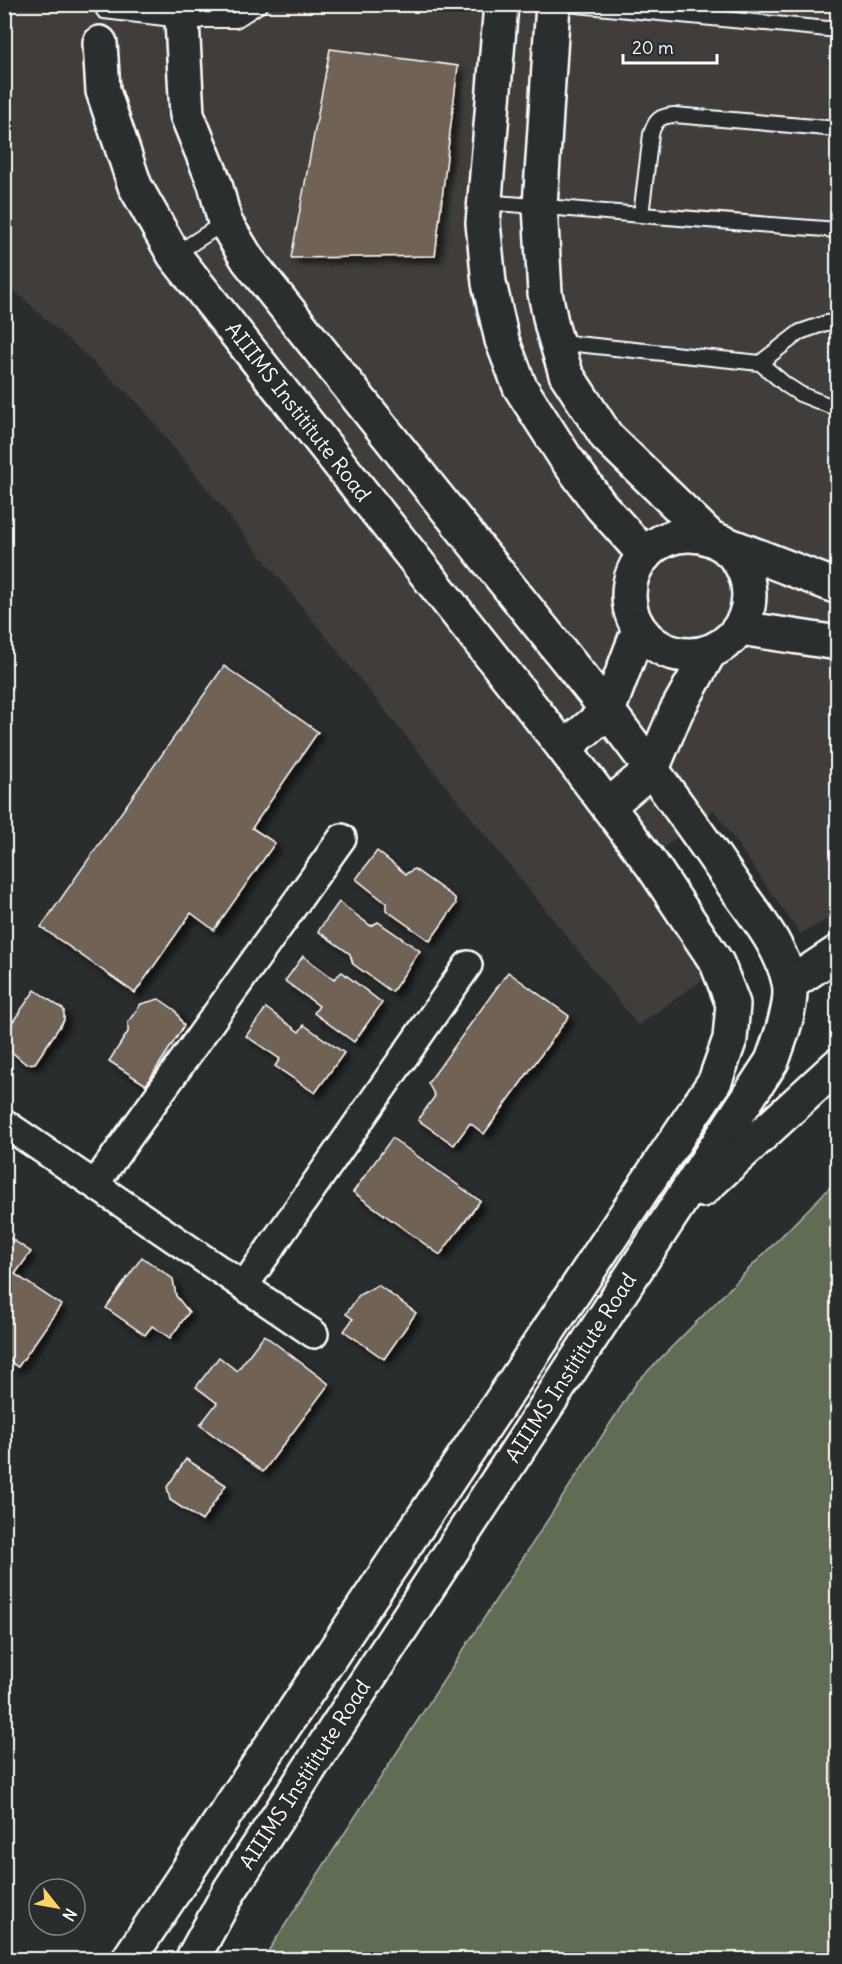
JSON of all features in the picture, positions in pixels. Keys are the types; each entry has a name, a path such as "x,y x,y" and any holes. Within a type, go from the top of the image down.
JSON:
{"street":[{"path":"501,4 483,224 489,283 502,340 520,387 565,457 601,506 645,555"},
{"path":"553,4 540,206 545,293 566,374 607,437 711,537 734,554 745,571 750,591 748,610 740,628 727,643 710,653 690,656 670,653 652,644 639,629 631,611 629,591 634,572 645,555 660,542 680,536 711,537 837,587"},
{"name":"AIIIMS Instititute Road","path":"177,14 188,115 215,184 225,222 248,260 652,769 697,830 774,943 790,984 786,1019 772,1061 230,1890 192,1959"},
{"name":"AIIIMS Instititute Road","path":"102,22 103,91 135,186 174,255 608,806 652,865 717,963 733,1004 730,1039 715,1081 128,1959"},
{"path":"740,628 837,643"},
{"path":"564,748 608,711 639,629"},
{"path":"608,806 652,769 676,712 710,653"},
{"path":"95,1184 342,837"},
{"path":"790,984 837,952"},
{"path":"244,1286 468,965"},
{"path":"666,1222 837,1065"},
{"path":"4,1123 314,1334"}],"lane":[{"path":"102,22 177,14 236,20 261,4"},
{"path":"566,4 837,30"},
{"path":"640,214 651,134 654,123 662,116 674,115 837,129"},
{"path":"485,202 837,230"},
{"path":"174,255 225,222"},
{"path":"760,363 800,332 837,321"},
{"path":"557,342 760,363 800,394 837,409"}],"shaded area":[{"path":"10,5 837,5 837,914 800,934 714,810 634,870 705,978 638,1025 139,404 5,282 4,38"}],"green space":[{"path":"837,1180 837,1959 263,1959 637,1382"}],"building":[{"path":"330,49 458,66 435,256 291,258"},
{"path":"224,666 318,732 252,828 275,843 214,930 191,913 135,993 41,927"},
{"path":"377,851 406,874 414,869 455,898 456,904 430,941 386,910 386,903 356,879"},
{"path":"339,902 371,926 378,922 420,951 392,992 353,964 350,954 318,931"},
{"path":"303,956 334,979 342,972 382,1003 354,1042 314,1013 319,1006 285,981"},
{"path":"508,972 569,1016 484,1134 470,1123 454,1145 418,1120 435,1096 428,1083"},
{"path":"35,990 64,1010 64,1020 35,1063 26,1064 7,1048 4,1034"},
{"path":"159,999 175,1010 184,1026 146,1085 109,1061 128,1032 128,1022 141,1004"},
{"path":"266,1008 299,1032 304,1025 344,1053 315,1093 275,1066 280,1059 246,1036"},
{"path":"392,1138 480,1201 440,1255 353,1192"},
{"path":"4,1234 31,1252 15,1274 61,1305 18,1367 4,1357"},
{"path":"142,1257 173,1279 176,1296 189,1312 170,1338 152,1326 145,1335 106,1308"},
{"path":"378,1285 416,1313 384,1359 344,1331 353,1319 346,1314 359,1295"},
{"path":"264,1335 329,1384 263,1472 200,1425 217,1403 196,1387 219,1357 237,1371"},
{"path":"186,1459 226,1485 202,1521 170,1500 167,1487"}]}
